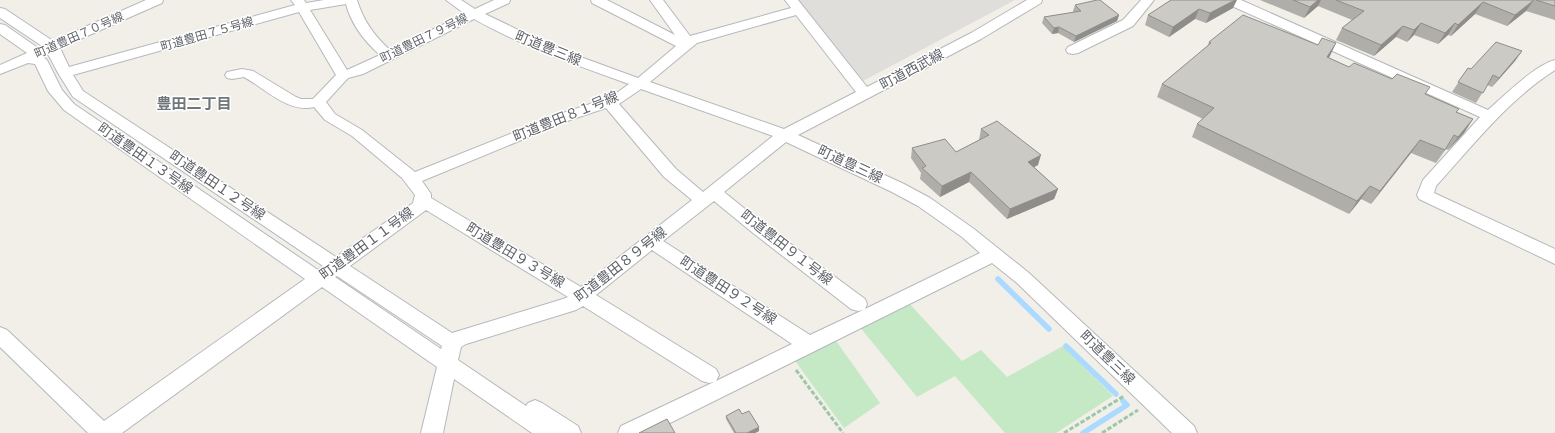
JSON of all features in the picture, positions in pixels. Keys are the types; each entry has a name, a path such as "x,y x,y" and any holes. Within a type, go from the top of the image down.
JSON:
{"street":[{"name":"町道豊田７０号線","path":"0,70 157,0"},
{"name":"町道豊田７５号線","path":"65,73 300,4 350,0"},
{"path":"350,0 363,29 377,46 389,56"},
{"name":"町道豊三線","path":"452,0 474,14 536,45 785,135 884,181 924,202 994,254 1023,278 1186,433"},
{"name":"町道豊田７９号線","path":"344,75 358,71 504,0"},
{"path":"597,0 687,44"},
{"path":"656,0 687,44"},
{"name":"町道西武線","path":"785,135 976,36 1036,0"},
{"path":"1073,50 1128,23 1148,0"},
{"path":"1230,0 1490,116"},
{"path":"232,75 247,74 278,93 310,105 318,102 344,75 300,4"},
{"path":"795,5 865,94"},
{"name":"町道豊田８１号線","path":"413,179 565,116 616,100 640,83 687,44 795,5"},
{"name":"町道豊田１２号線","path":"0,12 52,47 65,73 78,94 325,274"},
{"name":"町道豊田１３号線","path":"0,28 35,52 30,59 40,60 48,79 60,97 69,106 325,274 450,353"},
{"path":"1555,64 1539,74 1490,116 1429,184 1425,195 1555,257"},
{"name":"町道豊田１１号線","path":"104,433 419,207 423,201 423,194 413,179 377,147 330,117 318,102"},
{"name":"町道豊田９１号線","path":"609,102 670,173 759,229 858,304"},
{"name":"町道豊田８９号線","path":"450,353 460,338 569,305 583,296 785,135"},
{"name":"町道豊田９３号線","path":"423,201 583,296 709,375"},
{"name":"町道豊田９２号線","path":"652,242 806,343"},
{"path":"629,433 786,356 806,343 923,289 994,254"},
{"path":"0,335 104,433"},
{"path":"432,433 450,353"},
{"path":"450,353 549,433"},
{"path":"450,353 570,433"}],"path":[{"path":"786,356 843,433"},
{"path":"1064,433 1138,387"},
{"path":"1102,433 1152,401"}],"shaded area":[{"path":"798,0 1015,0 863,81"}],"green space":[{"path":"908,302 962,361 981,350 1007,377 1063,346 1113,396 1056,433 1005,433 955,376 917,397 859,326"},
{"path":"834,338 880,403 844,428 793,358"}],"building":[{"path":"1100,0 1119,15 1076,36 1059,27 1054,28 1044,17 1081,11 1075,5"},
{"path":"1171,0 1235,0 1210,13 1199,9 1173,27 1148,15"},
{"path":"1293,0 1318,0 1310,7"},
{"path":"1336,0 1534,0 1515,15 1483,2 1458,25 1455,23 1445,33 1421,23 1414,30 1403,26 1381,45 1342,28 1364,11"},
{"path":"1536,0 1555,0 1555,6"},
{"path":"1243,15 1318,45 1322,38 1336,43 1327,57 1349,67 1354,63 1392,79 1397,74 1430,87 1425,94 1459,109 1456,112 1473,119 1458,137 1454,135 1445,150 1420,140 1380,191 1370,186 1357,201 1197,124 1214,108 1162,84 1211,43 1209,42"},
{"path":"1496,42 1522,51 1499,78 1493,75 1483,93 1458,82 1468,68 1471,69"},
{"path":"997,121 1041,155 1028,162 1058,189 1010,209 971,172 942,186 922,168 926,166 912,148 945,139 956,152 989,135 981,129"},
{"path":"739,409 742,414 749,411 759,427 747,433 736,433 726,416"},
{"path":"667,419 675,433 639,433"}],"waterway":[{"path":"998,279 1049,329"},
{"path":"1066,346 1116,394"},
{"path":"1083,433 1127,405 1123,401"}],"district":[{"name":"豊田二丁目","path":"194,104"}]}
